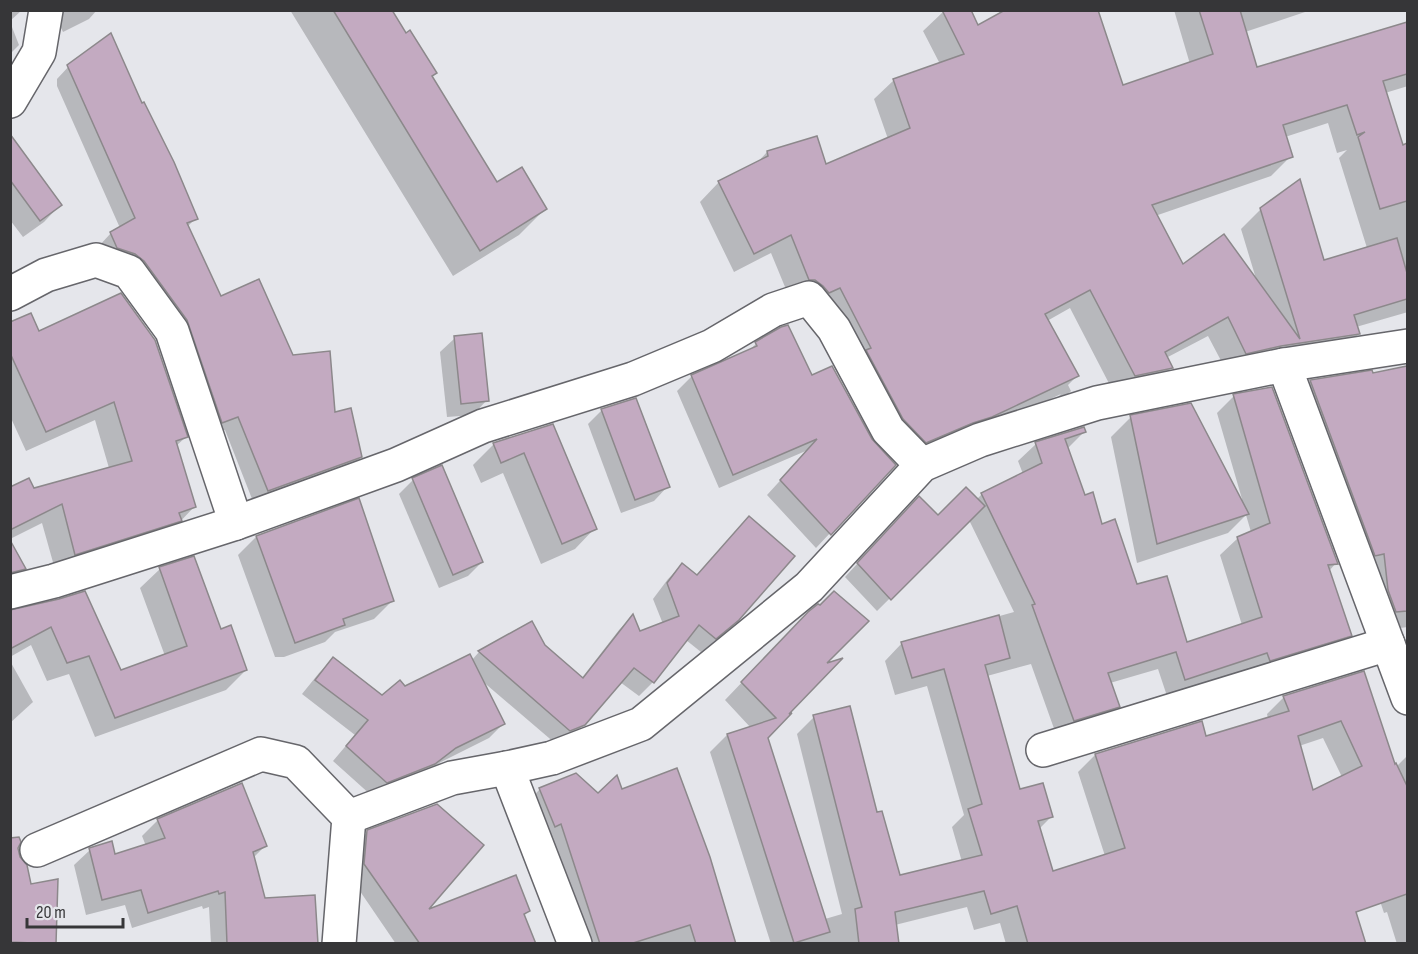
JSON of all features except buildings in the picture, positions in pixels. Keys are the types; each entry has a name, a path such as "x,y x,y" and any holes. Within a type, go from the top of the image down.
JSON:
{"street":[{"path":"10,101 39,52 46,10"},
{"path":"10,294 46,275 96,260 129,272 172,331 236,523"},
{"path":"10,592 54,581 236,523 396,465 483,426 633,378 712,346 773,310 809,298 834,329 888,430 922,465"},
{"path":"349,817 452,778 552,758 641,724 809,587 922,465 980,440 1097,403 1284,364 1407,346"},
{"path":"1284,364 1407,698"},
{"path":"1043,750 1388,644"},
{"path":"37,850 261,754 296,762 349,817 339,944"},
{"path":"507,768 575,944"}]}
